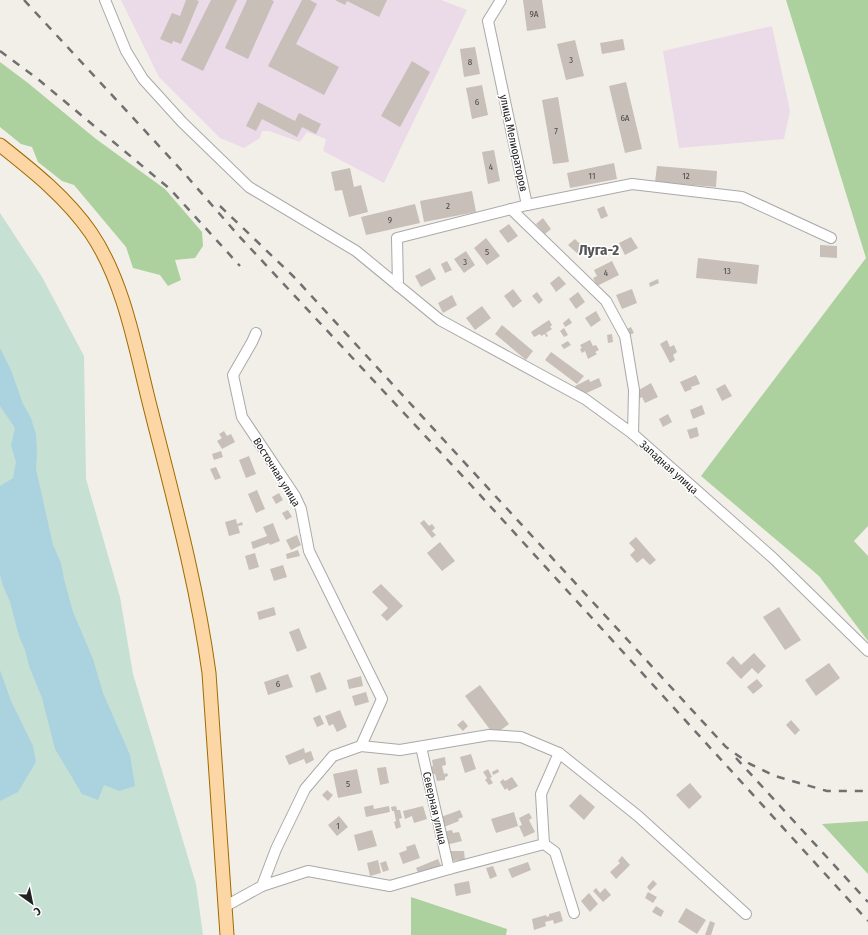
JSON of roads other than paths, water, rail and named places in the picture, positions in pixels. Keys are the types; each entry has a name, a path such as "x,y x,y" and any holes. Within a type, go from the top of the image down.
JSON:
{"main road":[{"path":"0,145 60,196 92,233 102,252 123,301 180,527 204,633 210,673 227,935"}],"street":[{"path":"105,0 126,51 143,79 182,122 249,187 356,250 440,320 585,399 633,434"},
{"name":"улица Мелиораторов","path":"398,286 397,238 527,205 488,21 501,0"},
{"path":"527,205 632,184 742,197 831,238"},
{"name":"Западная улица","path":"511,209 606,302 625,336 634,390 633,434 773,558 868,651"},
{"name":"Восточная улица","path":"256,333 232,375 242,417 295,496 301,509 309,551 382,699 361,746"},
{"path":"262,886 276,849 305,789 333,756 361,746 400,750 489,735 522,737 559,753 638,816 746,914"},
{"name":"Северная улица","path":"421,747 448,869"},
{"path":"559,753 540,794 544,844 555,852 574,913"},
{"path":"224,907 262,886 308,871 390,886 544,844"}],"water":[{"path":"0,348 11,370 23,404 31,418 36,435 36,469 53,545 61,563 73,612 93,659 103,693 130,755 135,786 119,791 104,785 98,800 82,794 55,749 42,698 29,666 0,574 0,486 13,478 16,462 11,445 15,428 0,406"},
{"path":"0,670 11,701 33,746 36,762 18,792 0,801"}],"railway":[{"path":"24,0 184,173 238,235 470,484 868,921"},
{"path":"0,51 39,80 170,189 240,266"},
{"path":"220,206 294,277 726,747 750,764 775,776 827,791 868,791"},
{"path":"736,758 868,902"}],"district":[{"name":"Луга-2","path":"599,250"}]}
